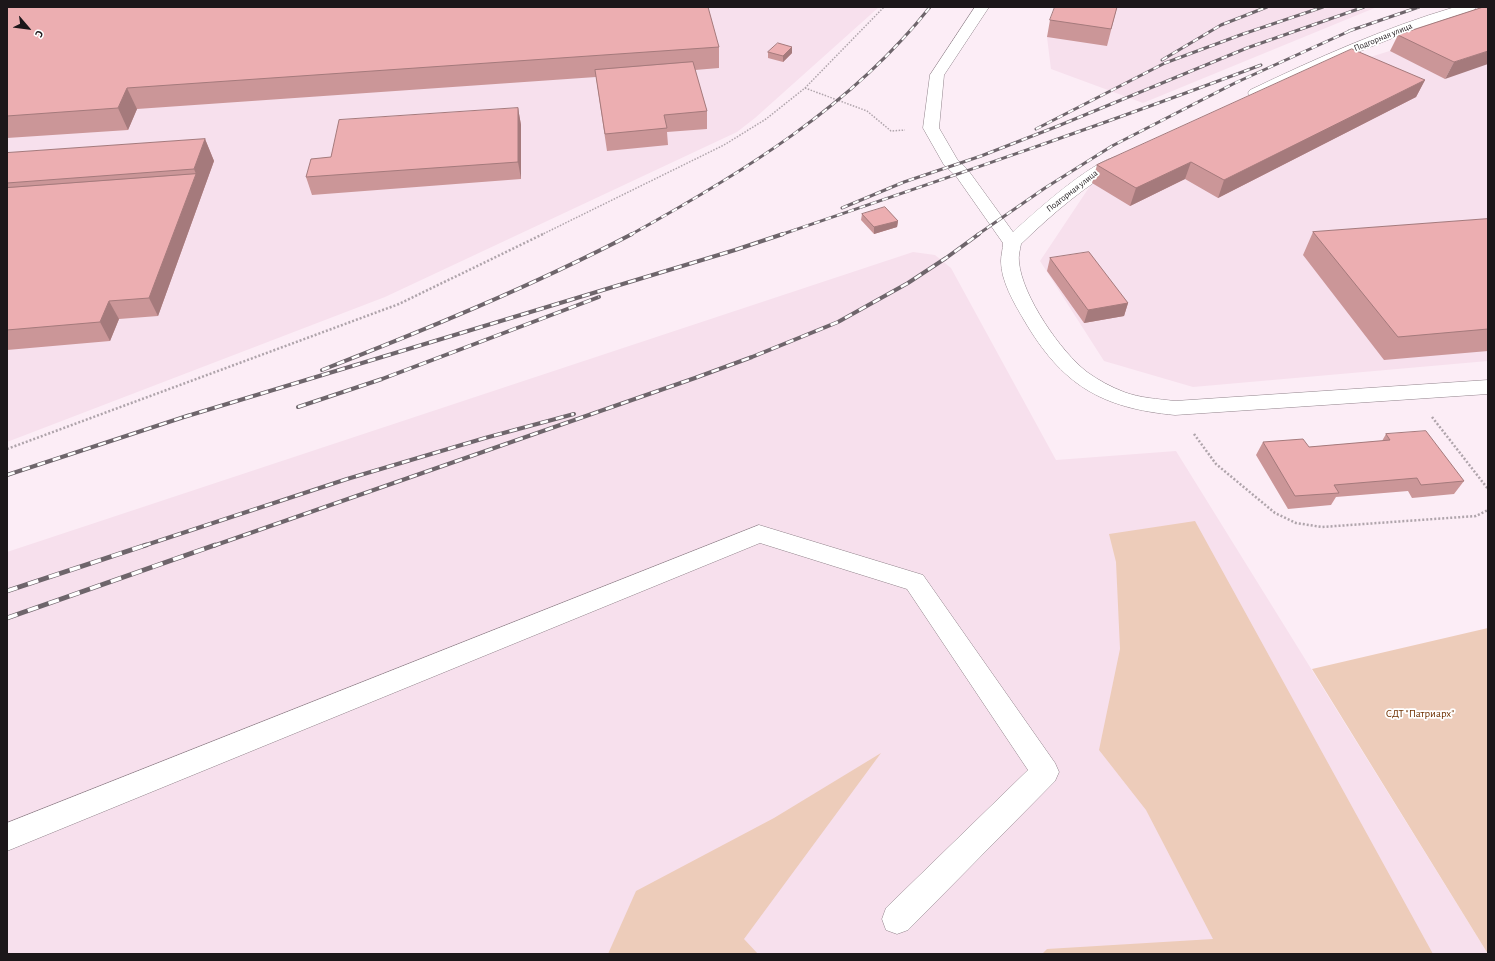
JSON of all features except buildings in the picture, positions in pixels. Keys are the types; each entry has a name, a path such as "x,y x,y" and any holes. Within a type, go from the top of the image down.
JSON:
{"street":[{"path":"982,7 938,75 931,128 950,162 962,173 1012,243 1010,264 1016,286 1033,320 1065,363 1078,376 1108,394 1141,405 1175,408 1488,387"},
{"name":"Подгорная улица","path":"1244,99 1307,69 1376,39 1469,7"},
{"name":"Подгорная улица","path":"1012,243 1060,198 1079,183 1104,167 1132,153"},
{"path":"7,837 759,534 915,582 1045,772 897,919"}],"path":[{"path":"7,449 399,304 724,146 766,119 804,88 884,7"},
{"path":"804,88 827,95 867,111 891,131 931,128"},
{"path":"1412,391 1488,489"},
{"path":"1175,408 1216,464 1275,513 1296,522 1322,527 1476,516 1488,510"}],"shaded area":[{"path":"7,7 879,7 755,118 737,132 385,297 7,442"},
{"path":"1057,7 1377,7 1143,103 1051,69 1047,37"},
{"path":"1488,20 1488,361 1193,387 1104,361 1040,261 1092,183 1345,65"},
{"path":"913,252 935,255 951,268 1056,460 1176,451 1488,954 7,954 7,552"}],"green space":[{"path":"1195,521 1433,954 1042,954 1047,949 1213,939 1146,810 1099,750 1120,649 1116,562 1109,534"},
{"name":"СДТ \"Патриарх\"","path":"1488,628 1488,954 1312,669"},
{"path":"881,753 744,939 758,954 608,954 636,891 774,818"}],"railway":[{"path":"630,235 712,188 792,136 830,107 866,76 899,43 930,7"},
{"path":"1162,60 1221,25 1267,7"},
{"path":"1036,129 1165,63 1243,34 1323,7"},
{"path":"842,208 904,182 981,156 1058,126 1247,48 1364,7"},
{"path":"1351,30 1419,7"},
{"path":"977,235 1045,188 1112,146 1235,83 1351,30"},
{"path":"780,235 1081,131 1261,65"},
{"path":"213,546 695,378 752,357 838,322 908,283 979,234"},
{"path":"322,370 401,339 518,289 630,235"},
{"path":"184,417 735,250 780,235"},
{"path":"298,407 382,379 599,297"},
{"path":"143,546 347,479 485,438 574,414"},
{"path":"7,475 190,415"},
{"path":"7,591 146,545"},
{"path":"7,618 215,545"}]}
